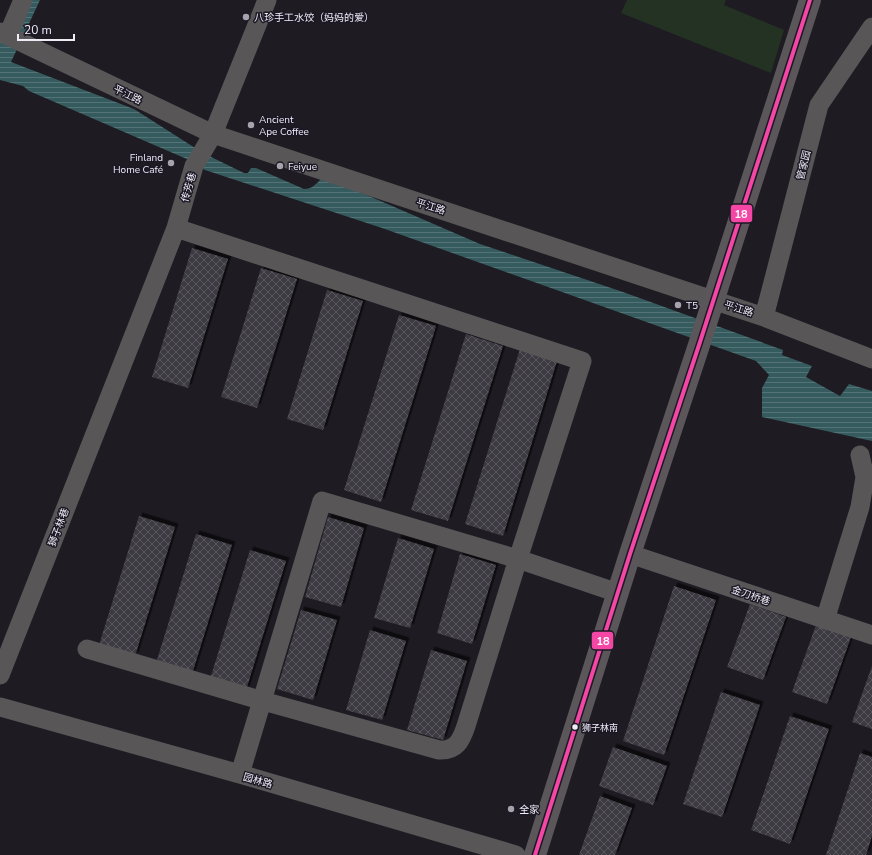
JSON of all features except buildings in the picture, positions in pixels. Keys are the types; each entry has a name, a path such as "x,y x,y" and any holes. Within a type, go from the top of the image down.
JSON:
{"main road":[{"path":"535,855 630,554 810,0"}],"street":[{"path":"10,36 23,0"},
{"name":"传芳巷","path":"117,378 176,228 194,166 208,142 266,0"},
{"name":"管家园","path":"764,317 819,105 872,27"},
{"name":"平江路","path":"10,36 208,142 712,305 764,317 872,359"},
{"path":"87,649 439,750 449,750 459,742 466,726 582,361 176,228"},
{"name":"狮子林巷","path":"0,675 117,378"},
{"path":"825,620 860,506 865,477 860,455"},
{"path":"240,774 322,501 518,559 618,593"},
{"name":"金刀桥巷","path":"630,554 872,635"},
{"name":"园林路","path":"0,707 240,774 516,855"}],"green space":[{"path":"627,0 726,0 724,5 784,30 771,73 621,13"}],"water":[{"path":"27,0 40,0 11,62 134,109 203,153 244,173 248,173 251,168 256,168 304,189 312,187 321,179 332,180 480,244 623,292 783,350 782,355 812,366 806,377 840,396 849,384 872,391 872,441 762,417 762,388 769,375 756,361 382,228 205,170 189,160 29,91 23,86 0,80 0,41"}],"transit line":[{"name":"18","path":"535,855 630,554 810,0"}],"place":[{"name":"八珍手工水饺（妈妈的爱）","path":"246,17"},
{"name":"Ancient Ape Coffee","path":"251,125"},
{"name":"Finland Home Café","path":"171,163"},
{"name":"Feiyue","path":"280,166"},
{"name":"T5","path":"678,305"},
{"name":"狮子林南","path":"575,727"},
{"name":"全家","path":"511,809"}]}
